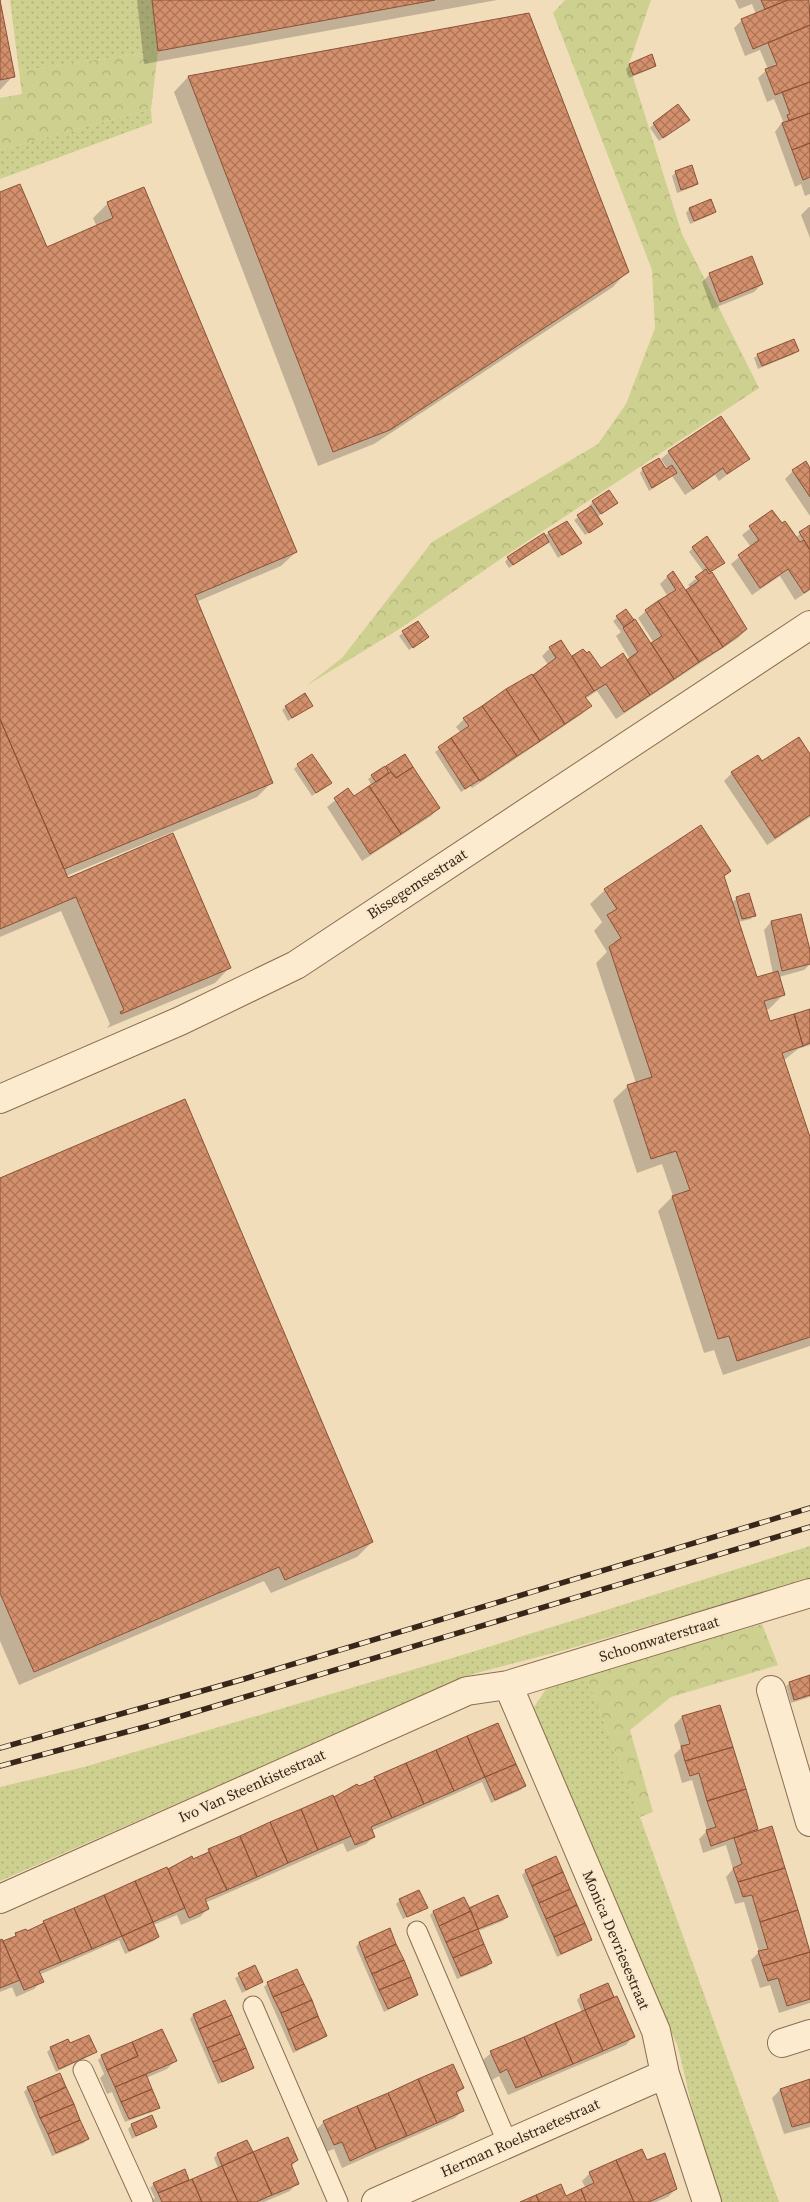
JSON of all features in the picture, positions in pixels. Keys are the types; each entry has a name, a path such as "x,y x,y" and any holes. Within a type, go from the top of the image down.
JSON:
{"street":[{"name":"Bissegemsestraat","path":"0,1098 180,1021 296,965 810,625"},
{"name":"Schoonwaterstraat","path":"508,1685 810,1593"},
{"name":"Ivo Van Steenkistestraat","path":"0,1899 467,1691 508,1685"},
{"name":"Monica Devriesestraat","path":"508,1685 656,2031 666,2074 707,2202"},
{"path":"771,1690 810,1822"},
{"path":"782,2043 810,2034"},
{"name":"Herman Roelstraetestraat","path":"376,2202 666,2074"}],"lane":[{"path":"417,1931 508,2144"},
{"path":"253,2006 338,2202"},
{"path":"83,2070 143,2202"}],"green space":[{"path":"10,0 152,0 158,51 19,71"},
{"path":"565,0 651,0 629,64 682,234 759,388 502,558 401,628 306,686 342,658 432,542 598,444 626,404 655,328 652,270 553,13"},
{"path":"158,51 151,109 0,150 0,98 22,94 19,71"},
{"path":"151,109 152,123 0,179 0,150"},
{"path":"810,1546 810,1579 565,1650 473,1674 0,1881 0,1787 84,1767 469,1653"},
{"path":"762,1624 778,1665 671,1697 630,1730 653,1812 640,1817 586,1675"},
{"path":"586,1675 640,1817 779,2202 721,2202 692,2107 678,2047 542,1734 534,1707 546,1689"}],"building":[{"path":"0,0 15,77 0,80"},
{"path":"152,0 435,0 158,51"},
{"path":"761,0 788,0 765,9"},
{"path":"788,0 809,0 810,25 753,49 741,19"},
{"path":"529,13 629,272 390,430 333,452 188,76"},
{"path":"810,25 810,82 775,95 765,69 777,65 768,43"},
{"path":"652,54 656,66 633,75 629,64"},
{"path":"810,82 810,113 789,121 787,115 790,114 782,92"},
{"path":"678,104 690,120 663,138 653,123"},
{"path":"810,113 810,143 792,150 782,123"},
{"path":"810,143 810,177 803,180 792,150"},
{"path":"692,165 698,184 681,190 675,171"},
{"path":"20,184 47,247 113,218 107,202 144,187 297,552 195,595 273,783 64,869 0,719 0,192"},
{"path":"711,199 716,212 694,221 689,208"},
{"path":"752,256 763,284 720,302 709,273"},
{"path":"794,339 799,351 762,366 757,354"},
{"path":"721,416 750,459 727,474 723,468 693,489 668,451"},
{"path":"659,458 666,469 672,465 677,473 652,488 642,468"},
{"path":"806,461 810,468 810,497 792,470"},
{"path":"609,490 618,503 601,514 592,501"},
{"path":"591,506 603,524 589,533 577,515"},
{"path":"772,510 782,523 785,521 800,542 804,540 810,550 810,589 804,593 788,569 760,588 738,555 759,540 749,526"},
{"path":"567,521 582,543 562,555 548,532"},
{"path":"810,525 810,550 799,532"},
{"path":"544,533 549,542 513,565 507,557"},
{"path":"707,536 725,563 710,572 692,547"},
{"path":"706,569 709,574 712,572 747,629 723,647 686,590 699,581 695,577"},
{"path":"673,571 723,647 699,662 658,601 676,590 667,576"},
{"path":"658,601 699,662 674,679 651,643 662,636 645,610"},
{"path":"626,609 634,620 624,627 616,616"},
{"path":"635,619 674,679 650,695 627,660 638,652 623,628"},
{"path":"418,621 429,637 413,648 402,631"},
{"path":"561,640 594,691 585,697 592,706 565,724 533,675 556,658 549,647"},
{"path":"583,649 587,653 589,651 601,668 623,653 650,695 624,712 606,684 594,691 572,656"},
{"path":"532,674 565,724 540,741 506,689"},
{"path":"506,689 540,741 517,756 482,706"},
{"path":"305,693 313,706 292,718 285,706"},
{"path":"482,706 517,756 480,781 451,738 469,726 463,718"},
{"path":"0,719 68,878 173,833 231,968 121,1014 120,1012 124,1010 76,897 0,929"},
{"path":"799,737 810,754 810,815 775,838 731,772 758,755 762,761"},
{"path":"451,738 479,780 465,789 438,747"},
{"path":"312,754 332,783 316,793 297,764"},
{"path":"405,754 413,767 396,778 386,766"},
{"path":"385,766 389,773 376,782 371,775"},
{"path":"413,767 440,808 401,834 369,786 391,772 396,778"},
{"path":"369,786 401,834 370,854 334,798 348,788 354,796"},
{"path":"701,825 731,871 724,876 757,977 778,971 785,995 764,1001 770,1021 794,1014 803,1046 782,1053 810,1137 810,1337 737,1361 729,1336 718,1339 672,1196 690,1190 676,1151 651,1159 627,1085 652,1077 609,947 621,938 607,915 617,909 604,889"},
{"path":"749,893 756,916 742,919 736,897"},
{"path":"801,914 810,950 810,964 782,971 771,921"},
{"path":"810,1009 810,1043 803,1046 794,1014"},
{"path":"185,1099 373,1542 285,1580 279,1567 34,1672 0,1593 0,1178"},
{"path":"810,1675 810,1695 794,1700 789,1682"},
{"path":"720,1705 733,1747 685,1761 681,1746 690,1744 682,1716"},
{"path":"498,1723 516,1764 485,1777 467,1736"},
{"path":"467,1736 485,1777 454,1791 436,1750"},
{"path":"733,1747 746,1789 707,1801 699,1773 690,1776 685,1761"},
{"path":"436,1750 454,1791 424,1804 406,1763"},
{"path":"406,1763 424,1804 392,1818 374,1777"},
{"path":"516,1764 526,1786 495,1800 485,1777"},
{"path":"375,1779 392,1818 371,1827 375,1837 355,1845 334,1797 357,1784 359,1786"},
{"path":"746,1789 758,1829 711,1846 706,1830 716,1827 707,1801"},
{"path":"333,1795 351,1836 318,1850 301,1809"},
{"path":"301,1809 318,1850 288,1863 270,1822"},
{"path":"270,1822 288,1863 257,1877 240,1836"},
{"path":"772,1826 785,1868 738,1882 733,1868 742,1864 734,1838"},
{"path":"240,1836 257,1877 227,1890 208,1849"},
{"path":"209,1852 227,1890 205,1899 209,1909 189,1918 168,1869 192,1856 193,1859"},
{"path":"556,1856 563,1872 532,1886 525,1870"},
{"path":"167,1867 185,1908 153,1922 135,1881"},
{"path":"785,1868 798,1910 760,1922 752,1895 743,1897 738,1882"},
{"path":"563,1872 570,1889 539,1903 532,1886"},
{"path":"135,1881 153,1922 122,1936 104,1895"},
{"path":"570,1889 577,1905 546,1919 539,1903"},
{"path":"419,1890 428,1908 407,1917 399,1899"},
{"path":"104,1895 122,1936 92,1949 74,1908"},
{"path":"498,1895 508,1917 478,1929 469,1908"},
{"path":"464,1897 471,1911 439,1926 433,1911"},
{"path":"577,1905 585,1923 554,1937 546,1919"},
{"path":"74,1908 92,1949 61,1962 43,1921"},
{"path":"798,1910 810,1952 763,1966 758,1951 768,1949 760,1922"},
{"path":"471,1911 478,1929 446,1942 439,1926"},
{"path":"153,1922 159,1937 129,1951 122,1936"},
{"path":"44,1923 61,1962 39,1971 44,1982 24,1990 3,1941 16,1936 15,1933 26,1929 27,1931"},
{"path":"585,1923 592,1940 561,1954 554,1937"},
{"path":"390,1928 396,1944 365,1958 359,1942"},
{"path":"478,1929 484,1944 453,1958 446,1942"},
{"path":"2,1939 20,1980 0,1988 0,1940"},
{"path":"396,1944 404,1960 372,1974 365,1958"},
{"path":"484,1944 492,1963 461,1976 453,1958"},
{"path":"810,1952 810,1999 787,2006 778,1978 768,1981 763,1966"},
{"path":"404,1960 411,1977 379,1990 372,1974"},
{"path":"255,1965 263,1982 246,1990 238,1973"},
{"path":"297,1969 304,1984 273,1997 267,1982"},
{"path":"411,1977 418,1995 388,2009 379,1990"},
{"path":"608,1983 614,1997 585,2010 580,1995"},
{"path":"304,1984 312,2000 281,2013 273,1997"},
{"path":"617,1996 635,2037 603,2051 585,2010"},
{"path":"225,2000 232,2015 199,2029 193,2014"},
{"path":"312,2000 318,2016 288,2030 281,2013"},
{"path":"585,2010 603,2051 573,2064 555,2023"},
{"path":"232,2015 240,2034 207,2048 199,2029"},
{"path":"318,2016 327,2036 296,2050 288,2030"},
{"path":"555,2023 573,2064 542,2077 524,2037"},
{"path":"162,2029 177,2061 115,2087 107,2070 138,2056 132,2042"},
{"path":"240,2034 246,2048 213,2062 207,2048"},
{"path":"89,2035 97,2052 59,2069 50,2047 68,2039 70,2043"},
{"path":"524,2037 542,2077 516,2088 507,2069 500,2073 490,2051"},
{"path":"132,2042 138,2056 107,2070 101,2055"},
{"path":"246,2048 254,2068 222,2082 213,2062"},
{"path":"453,2064 464,2088 456,2092 464,2111 437,2123 418,2079"},
{"path":"60,2073 66,2087 34,2102 27,2087"},
{"path":"146,2074 152,2089 121,2102 115,2087"},
{"path":"418,2079 437,2123 407,2136 388,2093"},
{"path":"810,2079 810,2122 792,2127 780,2089"},
{"path":"66,2087 74,2104 40,2118 34,2102"},
{"path":"152,2089 160,2108 129,2119 121,2102"},
{"path":"388,2093 407,2136 376,2149 357,2106"},
{"path":"74,2104 80,2120 48,2134 40,2118"},
{"path":"357,2106 376,2149 350,2161 342,2142 334,2145 323,2121"},
{"path":"152,2115 157,2127 136,2136 131,2124"},
{"path":"80,2120 89,2139 56,2153 48,2134"},
{"path":"288,2137 298,2160 291,2164 299,2184 272,2195 253,2152"},
{"path":"247,2140 253,2152 222,2166 217,2153"},
{"path":"642,2149 647,2160 665,2153 677,2189 649,2202 634,2202 616,2160"},
{"path":"253,2152 272,2195 256,2202 238,2202 222,2166"},
{"path":"616,2160 634,2202 586,2202 581,2189 594,2183 589,2172"},
{"path":"222,2166 238,2202 202,2202 192,2179"},
{"path":"185,2169 189,2180 158,2193 153,2183"},
{"path":"192,2179 202,2202 162,2202 158,2193"},
{"path":"561,2184 566,2196 581,2189 586,2202 539,2202 536,2195"},
{"path":"536,2195 539,2202 520,2202"}],"railway":[{"path":"0,1748 244,1679 810,1508"},
{"path":"0,1766 152,1725 810,1527"}]}
